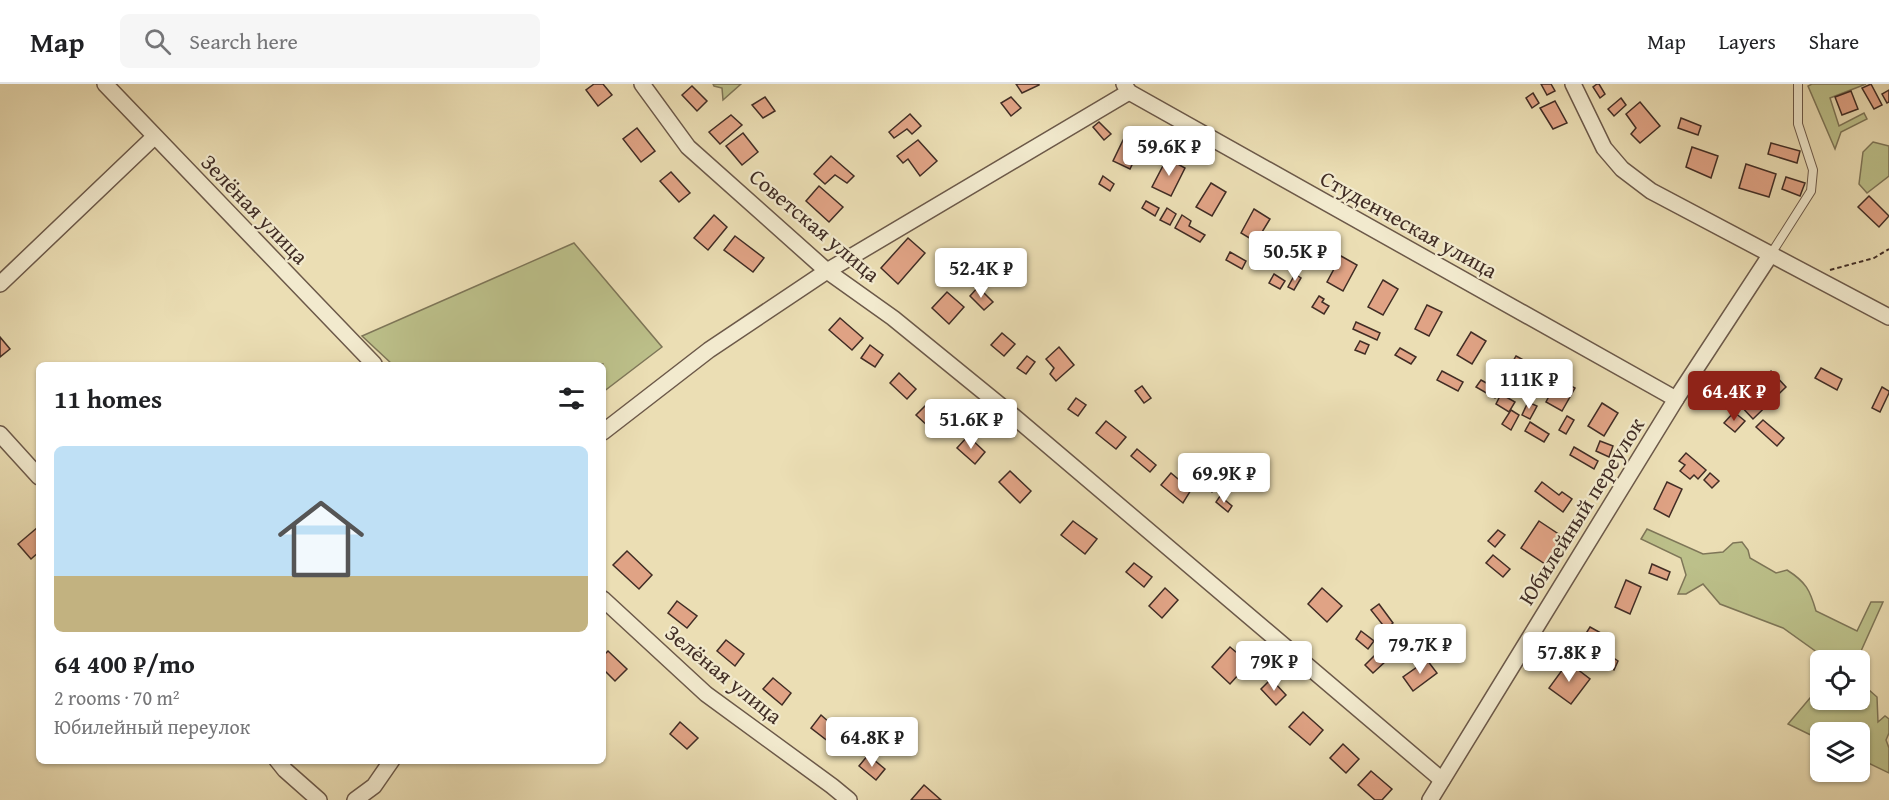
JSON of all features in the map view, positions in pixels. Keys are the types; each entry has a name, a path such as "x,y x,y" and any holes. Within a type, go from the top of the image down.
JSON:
{"street":[{"name":"Зелёная улица","path":"105,84 372,362"},
{"name":"Советская улица","path":"642,84 688,147 827,271 893,318 1017,418 1442,780"},
{"path":"1573,84 1605,147 1622,169 1651,190 1889,317"},
{"path":"606,430 709,350 827,271 1127,88"},
{"name":"Студенческая улица","path":"1127,88 1676,399"},
{"path":"0,284 154,137"},
{"name":"Юбилейный переулок","path":"1430,800 1676,399 1771,254"},
{"path":"0,434 36,474"},
{"name":"Зелёная улица","path":"606,602 706,694 849,800"},
{"path":"280,764 319,800"},
{"path":"355,800 374,786 389,764"}],"lane":[{"path":"1771,254 1811,191 1814,170 1798,124 1798,84"}],"path":[{"path":"1810,275 1874,258 1889,249"}],"green space":[{"path":"713,84 741,84 723,100 722,88"},
{"path":"1812,84 1866,84 1830,98 1839,126 1864,113 1867,119 1841,132 1835,149 1808,86"},
{"path":"1873,142 1889,146 1889,176 1867,193 1859,184 1863,152"},
{"path":"574,243 662,347 606,390 606,362 390,362 362,336"},
{"path":"1647,529 1703,554 1723,552 1733,543 1742,542 1750,558 1776,573 1787,570 1799,579 1809,592 1816,611 1857,631 1871,602 1883,602 1861,650 1814,650 1783,628 1720,604 1703,584 1686,594 1678,594 1686,575 1681,558 1641,539"},
{"path":"1870,691 1877,697 1878,722 1885,716 1889,719 1889,733 1886,740 1889,748 1889,773 1870,764 1870,722 1810,722 1810,735 1788,724 1810,698 1810,710 1870,710"}],"building":[{"path":"594,84 603,84 612,95 598,106 586,90"},
{"path":"1016,84 1039,84 1039,85 1022,93"},
{"path":"1541,84 1551,84 1555,91 1547,95"},
{"path":"1597,84 1605,94 1600,98 1593,87"},
{"path":"1871,84 1882,105 1874,109 1862,88"},
{"path":"692,86 707,101 697,111 682,95"},
{"path":"1889,90 1889,102 1887,103 1882,94"},
{"path":"1851,91 1858,109 1842,115 1835,97"},
{"path":"1533,93 1539,103 1532,108 1526,98"},
{"path":"765,97 775,111 763,118 752,105"},
{"path":"1011,97 1021,108 1011,116 1001,103"},
{"path":"1621,98 1626,105 1614,116 1608,109"},
{"path":"1555,101 1567,123 1553,129 1540,108"},
{"path":"1640,102 1660,126 1640,143 1631,134 1636,128 1626,114"},
{"path":"910,114 921,126 912,134 907,129 894,138 889,132"},
{"path":"731,115 742,125 720,144 709,132"},
{"path":"1681,118 1701,126 1698,135 1678,128"},
{"path":"1099,122 1111,134 1104,140 1093,127"},
{"path":"637,128 655,151 641,162 623,139"},
{"path":"743,133 758,152 742,165 726,146"},
{"path":"1126,134 1143,142 1130,169 1113,161"},
{"path":"918,140 937,161 920,176 908,159 903,163 897,156"},
{"path":"1771,143 1800,151 1797,163 1768,154"},
{"path":"1692,147 1718,156 1711,178 1686,167"},
{"path":"831,156 854,176 847,183 835,175 825,184 814,174"},
{"path":"1167,158 1185,168 1171,196 1152,187"},
{"path":"1746,164 1776,174 1769,197 1739,188"},
{"path":"671,172 690,193 679,202 660,181"},
{"path":"1103,176 1114,184 1110,191 1099,184"},
{"path":"1786,177 1805,183 1800,196 1782,189"},
{"path":"1211,183 1226,192 1212,216 1196,207"},
{"path":"819,186 843,207 829,222 806,201"},
{"path":"1869,196 1889,216 1879,227 1858,207"},
{"path":"1146,201 1159,208 1155,216 1142,208"},
{"path":"1167,208 1176,214 1170,225 1160,220"},
{"path":"1254,209 1270,219 1256,242 1241,233"},
{"path":"714,215 727,227 708,250 694,238"},
{"path":"1182,215 1191,221 1189,226 1205,235 1200,242 1175,228"},
{"path":"1297,233 1313,241 1301,262 1285,254"},
{"path":"735,236 764,258 753,272 724,250"},
{"path":"908,238 925,253 898,284 881,268"},
{"path":"1261,245 1270,251 1261,266 1252,261"},
{"path":"1230,252 1246,261 1242,269 1226,260"},
{"path":"1341,256 1357,265 1343,291 1327,282"},
{"path":"1274,274 1285,281 1280,289 1269,283"},
{"path":"1295,274 1301,278 1294,290 1288,287"},
{"path":"1383,280 1398,289 1383,315 1368,307"},
{"path":"978,287 993,302 984,310 970,296"},
{"path":"947,292 964,307 949,324 932,308"},
{"path":"1319,296 1324,299 1322,302 1329,306 1324,314 1312,307"},
{"path":"1427,305 1442,312 1429,336 1415,329"},
{"path":"840,318 863,338 852,350 829,330"},
{"path":"1356,322 1380,333 1377,340 1353,329"},
{"path":"1471,332 1486,341 1472,364 1457,355"},
{"path":"1002,333 1015,344 1004,356 991,345"},
{"path":"0,337 10,349 0,357"},
{"path":"1360,341 1369,345 1365,354 1355,350"},
{"path":"870,345 883,355 875,367 861,358"},
{"path":"1059,347 1074,365 1056,381 1050,374 1054,368 1046,359"},
{"path":"1400,348 1416,357 1411,364 1395,355"},
{"path":"1027,356 1035,362 1026,374 1017,368"},
{"path":"1516,356 1531,364 1520,386 1504,377"},
{"path":"1821,368 1842,379 1837,390 1815,378"},
{"path":"1442,371 1463,382 1458,391 1437,380"},
{"path":"1771,371 1786,387 1753,419 1738,403"},
{"path":"899,373 916,389 907,399 890,383"},
{"path":"1558,379 1575,388 1562,411 1546,402"},
{"path":"1481,380 1499,390 1495,398 1476,387"},
{"path":"1142,386 1151,398 1144,403 1135,391"},
{"path":"1882,387 1889,393 1880,412 1872,408"},
{"path":"1501,394 1515,402 1509,412 1496,404"},
{"path":"1076,398 1086,405 1078,416 1068,409"},
{"path":"930,401 945,414 931,429 916,415"},
{"path":"1528,402 1537,406 1530,419 1522,415"},
{"path":"1602,403 1618,413 1604,436 1588,426"},
{"path":"1511,410 1519,415 1511,430 1502,424"},
{"path":"1734,412 1745,421 1735,432 1724,423"},
{"path":"1567,416 1574,420 1566,434 1559,430"},
{"path":"1763,420 1784,438 1777,446 1756,427"},
{"path":"1106,421 1126,437 1116,449 1096,433"},
{"path":"1530,422 1549,434 1544,442 1525,431"},
{"path":"968,436 985,452 975,464 957,448"},
{"path":"1600,441 1613,446 1609,457 1596,451"},
{"path":"1574,447 1598,461 1594,469 1570,455"},
{"path":"1137,449 1156,465 1150,472 1131,456"},
{"path":"1686,453 1706,470 1698,479 1694,475 1690,479 1680,471 1685,465 1679,461"},
{"path":"1219,467 1228,478 1212,492 1203,481"},
{"path":"1010,471 1031,491 1020,503 999,482"},
{"path":"1171,473 1191,490 1183,503 1161,485"},
{"path":"1710,473 1719,481 1712,488 1704,480"},
{"path":"1542,482 1559,495 1562,492 1572,499 1563,512 1535,491"},
{"path":"1667,482 1682,489 1669,517 1654,509"},
{"path":"1220,496 1232,506 1228,512 1216,502"},
{"path":"1073,521 1097,539 1085,554 1061,535"},
{"path":"1539,521 1563,537 1545,564 1521,548"},
{"path":"36,529 36,555 31,559 18,544"},
{"path":"1498,530 1505,535 1495,547 1488,541"},
{"path":"627,551 652,575 639,589 613,565"},
{"path":"1493,555 1510,569 1503,577 1486,563"},
{"path":"1134,563 1152,577 1144,587 1126,572"},
{"path":"1652,564 1670,572 1667,580 1649,573"},
{"path":"1626,580 1641,587 1630,614 1615,607"},
{"path":"1165,588 1178,600 1162,618 1149,606"},
{"path":"1322,588 1342,606 1327,622 1308,604"},
{"path":"677,601 697,616 687,628 668,613"},
{"path":"1379,604 1393,623 1386,629 1371,610"},
{"path":"1389,627 1401,637 1390,650 1378,640"},
{"path":"1590,627 1601,633 1594,645 1618,661 1614,670 1578,646"},
{"path":"1361,631 1374,641 1368,649 1356,639"},
{"path":"726,640 744,654 735,666 717,651"},
{"path":"1230,647 1249,663 1230,684 1212,667"},
{"path":"608,651 627,669 615,681 606,672 606,653"},
{"path":"1378,652 1386,661 1373,673 1365,665"},
{"path":"1427,660 1437,673 1413,691 1403,677"},
{"path":"1568,662 1590,679 1571,704 1549,688"},
{"path":"773,678 791,693 782,705 763,689"},
{"path":"1271,679 1286,695 1276,705 1261,689"},
{"path":"1303,712 1323,730 1310,745 1289,727"},
{"path":"821,715 838,730 829,742 811,728"},
{"path":"680,722 698,738 687,749 670,734"},
{"path":"1343,744 1359,759 1346,773 1330,758"},
{"path":"868,755 885,769 876,780 859,766"},
{"path":"1371,771 1392,789 1382,800 1375,800 1358,785"},
{"path":"924,785 941,800 911,800"}]}
